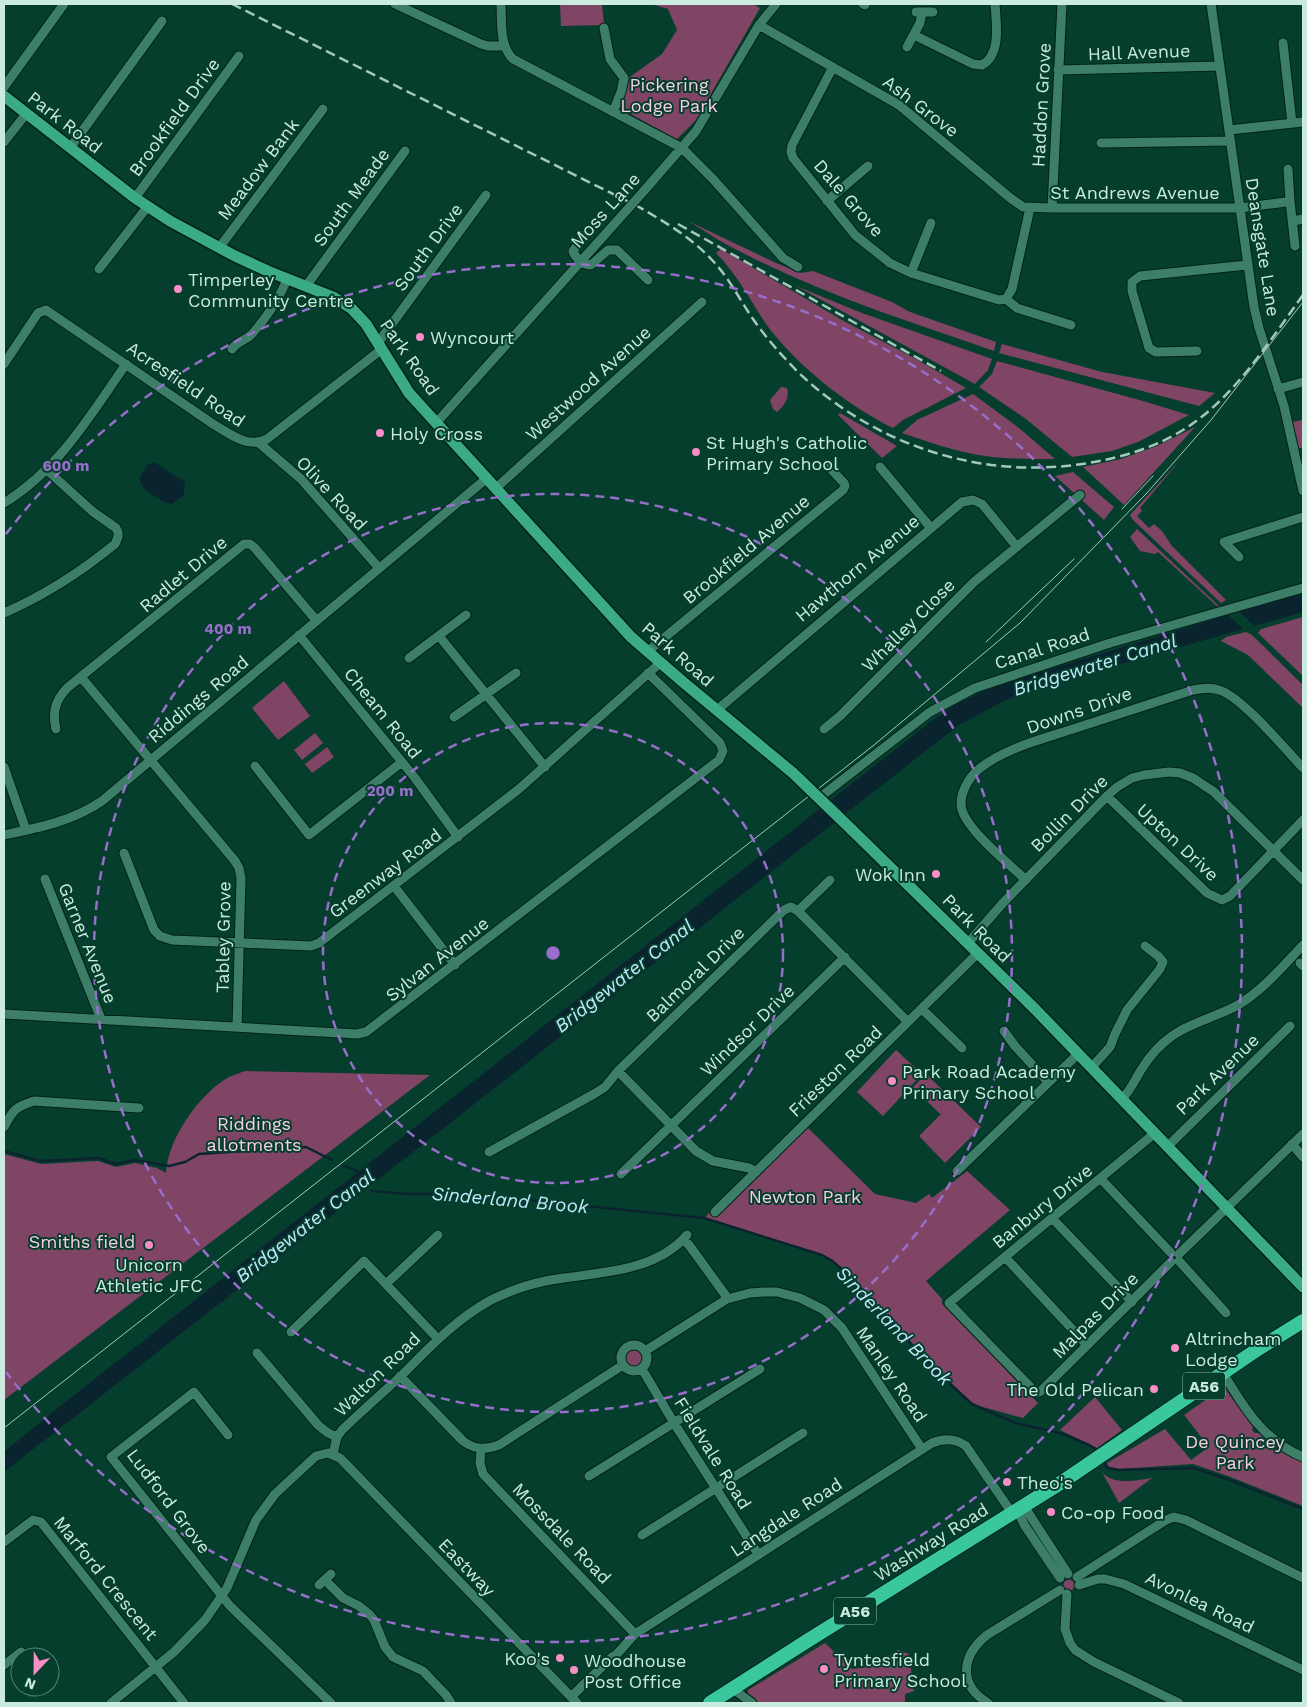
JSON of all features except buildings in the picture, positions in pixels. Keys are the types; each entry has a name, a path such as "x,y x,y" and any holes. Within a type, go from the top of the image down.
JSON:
{"highway":[{"name":"A56","path":"1223,1373 1303,1321"},
{"name":"Washway Road","path":"710,1703 1101,1457 1223,1373"}],"main road":[{"name":"Park Road","path":"4,96 134,198 220,248 260,268 345,303 361,318 408,392 571,572 647,652 793,773 819,798 968,943 1078,1054 1303,1287"}],"street":[{"path":"4,87 64,4"},
{"path":"395,4 477,42 488,46 504,46"},
{"path":"500,4 504,46 513,59 682,148 783,258 798,267"},
{"name":"Moss Lane","path":"437,422 682,148 705,118 759,25 776,4"},
{"path":"914,35 973,64 982,65 990,59 996,43 995,4"},
{"name":"Haddon Grove","path":"1052,208 1062,4"},
{"name":"Deansgate Lane","path":"1211,4 1247,265 1257,319 1287,419 1303,491"},
{"path":"907,47 920,23 919,12 933,12"},
{"path":"70,148 162,21"},
{"name":"Ash Grove","path":"759,25 899,105 1020,206 1030,208"},
{"path":"604,28 610,59 624,78 613,112"},
{"path":"1283,43 1292,123"},
{"name":"Brookfield Drive","path":"134,198 239,56"},
{"name":"Hall Avenue","path":"1058,70 1220,66"},
{"name":"Dale Grove","path":"833,68 791,149 793,158 863,242 890,263 911,273 994,298 1006,299 1017,308 1071,325"},
{"name":"Meadow Bank","path":"220,248 323,109"},
{"path":"4,142 26,114"},
{"path":"1229,130 1303,122"},
{"path":"1101,143 1230,142"},
{"name":"South Meade","path":"306,286 405,151"},
{"path":"827,201 868,166"},
{"path":"1288,169 1295,246"},
{"name":"South Drive","path":"380,346 486,194"},
{"name":"St Andrews Avenue","path":"1030,208 1240,208 1290,201"},
{"path":"98,269 148,206"},
{"path":"1006,299 1012,289 1030,208"},
{"path":"1292,221 1303,219"},
{"path":"911,273 931,223"},
{"path":"585,234 573,252 586,265 591,265 608,250 617,250 648,280"},
{"path":"1197,351 1156,352 1149,348 1132,291 1132,282 1140,276 1247,265"},
{"path":"231,346 251,334 280,296 288,278"},
{"name":"Westwood Avenue","path":"496,488 702,302"},
{"name":"Acresfield Road","path":"4,364 36,315 43,310 51,312 228,433 246,442 258,443 273,434 380,346"},
{"path":"4,503 25,490 47,470 76,436 126,364"},
{"path":"1278,389 1303,382"},
{"name":"Olive Road","path":"258,443 301,479 378,568"},
{"name":"Brookfield Avenue","path":"647,652 843,490 844,484 828,466"},
{"path":"880,467 930,527"},
{"path":"4,613 83,568 115,544 118,539 116,528 92,511 47,470"},
{"name":"Riddings Road","path":"4,835 63,820 94,806 487,478"},
{"name":"Whalley Close","path":"824,729 846,710 974,582 1080,496"},
{"name":"Hawthorn Avenue","path":"717,710 959,503 973,500 982,504 1017,546"},
{"path":"1239,557 1224,542 1303,517"},
{"name":"Radlet Drive","path":"81,676 246,544 254,547 316,620"},
{"name":"Canal Road","path":"819,798 930,712 975,688 1110,643 1303,588"},
{"path":"409,658 466,615"},
{"name":"Cheam Road","path":"299,635 402,762 458,837"},
{"path":"438,636 545,767"},
{"name":"Greenway Road","path":"124,853 157,934 160,936 172,940 315,945 458,837 545,767 660,663"},
{"path":"454,717 516,673"},
{"name":"Sylvan Avenue","path":"4,1014 362,1034 372,1029 720,758 722,748 720,743 648,673"},
{"path":"56,729 53,716 57,701 66,688 81,676"},
{"name":"Tabley Grove","path":"81,676 237,864 241,878 237,1027"},
{"name":"Downs Drive","path":"1026,880 976,832 961,808 967,785 978,770 993,759 1035,741 1193,690 1214,689 1226,692 1239,702 1303,768"},
{"path":"255,766 309,835 402,762"},
{"path":"4,767 26,830"},
{"name":"Bollin Drive","path":"968,943 1106,796 1124,782 1144,775 1169,772 1180,773 1214,792 1303,880"},
{"name":"Upton Drive","path":"1106,796 1208,893 1218,899 1222,900 1230,896 1274,851"},
{"path":"1274,851 1303,820"},
{"name":"Garner Avenue","path":"45,879 101,1019"},
{"path":"830,880 798,911 908,1022"},
{"path":"394,886 455,965"},
{"name":"Balmoral Drive","path":"489,1152 605,1087 618,1071 784,910 791,907 798,911"},
{"path":"1122,1099 1147,1060 1162,1044 1183,1029 1225,1012 1247,999 1260,989 1303,945"},
{"path":"1091,1068 1110,1047 1127,1010 1160,968 1162,962 1158,956 1145,946"},
{"name":"Frieston Road","path":"715,1212 978,954"},
{"name":"Windsor Drive","path":"621,1174 845,957"},
{"path":"922,1008 962,1048"},
{"name":"Park Avenue","path":"1168,1146 1290,1026"},
{"path":"1004,1031 1019,1051 1048,1082"},
{"path":"957,1171 1078,1054"},
{"path":"618,1071 673,1125 696,1151 707,1158 749,1168 756,1172"},
{"path":"4,1127 13,1110 34,1101 139,1108"},
{"name":"Banbury Drive","path":"1041,1391 1036,1392 1030,1389 950,1304 1155,1133"},
{"name":"Malpas Drive","path":"1041,1391 1303,1134"},
{"path":"1292,1144 1303,1157"},
{"path":"1101,1178 1226,1313"},
{"path":"1052,1218 1132,1302"},
{"path":"386,1284 438,1235"},
{"name":"Walton Road","path":"333,1454 336,1437 342,1430 438,1338 491,1300 516,1289 562,1278 630,1268 667,1251 685,1237 727,1299"},
{"path":"1005,1257 1087,1345"},
{"path":"291,1332 364,1261 438,1338"},
{"name":"Manley Road","path":"645,1351 727,1299 750,1293 777,1292 800,1298 824,1310 842,1328 922,1449"},
{"path":"634,1345 645,1351 647,1359 642,1369 629,1370 623,1365 621,1356 626,1348 634,1345"},
{"path":"257,1353 318,1425 336,1437"},
{"path":"400,1376 463,1441 481,1449 499,1445 623,1365"},
{"name":"Fieldvale Road","path":"642,1369 674,1423 758,1554"},
{"path":"590,1476 760,1369"},
{"path":"1223,1373 1241,1402 1272,1440 1303,1457"},
{"name":"Ludford Grove","path":"222,1596 111,1457 194,1392 228,1434"},
{"path":"642,1535 802,1433"},
{"name":"Langdale Road","path":"574,1700 635,1634 922,1449 939,1440 947,1439 961,1443 970,1450 1014,1512"},
{"name":"Mossdale Road","path":"481,1449 480,1463 483,1474 635,1634"},
{"path":"111,1703 156,1667 196,1631 222,1596 232,1578 249,1535 264,1507 316,1456 323,1453 333,1454"},
{"name":"Eastway","path":"333,1454 340,1458 574,1700"},
{"path":"1014,1512 1012,1520 1025,1526"},
{"path":"1014,1512 1071,1579"},
{"path":"988,1703 973,1691 970,1686 967,1670 970,1652 987,1635 1064,1592 1075,1592 1071,1579 1014,1512"},
{"path":"1179,1703 1094,1662 1075,1650 1065,1630 1064,1592 1058,1584 1071,1579 1166,1520 1174,1517 1186,1520 1303,1578"},
{"name":"Marford Crescent","path":"4,1542 33,1520 41,1522 156,1667"},
{"name":"Avonlea Road","path":"1071,1579 1105,1579 1124,1584 1303,1670"},
{"path":"325,1580 343,1598 359,1606 370,1615 385,1647 393,1657 423,1671 446,1695 450,1703"},
{"path":"222,1596 330,1703"},
{"path":"156,1667 184,1703"},
{"path":"733,1689 752,1703"}],"green space":[{"path":"560,4 602,4 604,25 561,26"},
{"name":"Pickering Lodge Park","path":"651,4 753,4 760,8 696,120 677,139 621,109 627,79 662,54 677,30 668,9"},
{"path":"688,221 801,273 813,271 892,302 910,312 996,342 994,351 929,329 800,280 731,247"},
{"path":"721,249 842,320 966,388 903,420 893,428 876,419 822,382 776,337 736,277 716,253"},
{"path":"796,286 862,313 992,359 988,370 975,384"},
{"path":"1002,344 1102,372 1215,393 1199,406 999,353"},
{"path":"997,361 1189,415 1138,442 1112,451 1072,457 1026,419 979,387 992,374"},
{"path":"781,387 787,388 788,395 784,404 777,412 773,409 770,400"},
{"path":"973,394 1019,428 1055,459 994,457 974,454 902,433 917,420"},
{"path":"840,413 897,446 882,458 838,415"},
{"path":"1303,420 1303,448 1297,448 1292,422"},
{"path":"1195,427 1124,505 1083,467 1121,459 1157,446"},
{"path":"1182,458 1140,508 1142,511 1137,516 1149,528 1154,524 1162,531 1172,546 1226,600 1221,603 1133,520 1130,515"},
{"path":"1073,472 1114,507 1104,520 1055,476"},
{"path":"1137,529 1220,607 1158,552 1155,554 1140,551 1130,537"},
{"path":"1303,617 1303,676 1258,633 1261,629"},
{"path":"1246,632 1252,635 1303,685 1303,708 1248,655 1221,641 1226,637"},
{"path":"284,681 310,716 278,740 252,708"},
{"path":"315,733 323,743 302,760 294,750"},
{"path":"327,747 334,757 312,773 305,764"},
{"path":"896,1050 922,1074 883,1116 857,1092"},
{"path":"245,1071 430,1075 4,1400 4,1154 41,1164 98,1161 116,1167 135,1163 157,1168 166,1173 172,1146 195,1107 227,1078"},
{"path":"926,1074 981,1127 945,1163 919,1136 943,1112 940,1114 913,1087"},
{"name":"Newton Park","path":"804,1124 875,1194 916,1203 929,1194 932,1198 967,1171 1010,1210 926,1281 942,1299 942,1304 1038,1403 1023,1418 972,1404 934,1369 849,1275 831,1260 822,1255 704,1218"},
{"path":"635,1349 641,1352 644,1358 641,1364 635,1367 629,1364 626,1358 629,1352"},
{"name":"De Quincey Park","path":"1224,1387 1253,1427 1252,1430 1255,1433 1259,1433 1279,1450 1303,1462 1303,1506 1193,1464 1120,1469 1109,1467 1107,1463 1165,1429 1191,1460 1209,1447 1184,1415"},
{"path":"1095,1397 1122,1430 1097,1448 1060,1430"},
{"path":"1102,1472 1119,1481 1152,1478 1119,1503"},
{"path":"1069,1579 1075,1585 1069,1591 1063,1585"},
{"name":"Tyntesfield Primary School","path":"825,1643 852,1669 873,1666 898,1650 909,1654 914,1691 905,1694 905,1703 757,1703 748,1696 748,1690"}],"water":[{"path":"154,462 185,482 184,495 172,504 164,502 145,490 139,479 147,465"},
{"name":"Bridgewater Canal","path":"1303,592 1303,612 1037,688 1004,701 959,725 4,1472 4,1452 59,1407 953,706 992,687"}],"pier":[{"path":"1237,610 1257,628 1245,631 1226,613"}],"waterway":[{"path":"4,1151 41,1161 99,1158 115,1164 135,1160 169,1166 185,1162 199,1154 306,1147 332,1160"},
{"name":"Bridgewater Canal","path":"344,1166 357,1171"},
{"name":"Sinderland Brook","path":"372,1191 407,1194 468,1194 704,1218 822,1255 849,1275 934,1369 972,1404 1015,1423 1060,1433 1089,1445 1097,1453"},
{"name":"Sinderland Brook","path":"1102,1460 1108,1468 1119,1470 1193,1468 1227,1479 1303,1509"}],"tram line":[{"path":"4,1428 874,745 1020,623 1146,494 1211,420 1303,302"},
{"path":"1122,509 1153,476"},
{"path":"986,642 1074,559"}],"railway":[{"path":"232,4 639,207 668,225 696,245 713,261 753,319 781,354 799,373 831,400 865,422 902,441 941,454 981,463 1021,467 1063,466 1104,460 1138,451 1161,442 1192,424 1224,397 1266,347 1303,295"},
{"path":"678,224 941,371"}],"place":[{"name":"Timperley Community Centre","path":"178,289"},
{"name":"Wyncourt","path":"420,337"},
{"name":"Holy Cross","path":"380,433"},
{"name":"St Hugh's Catholic Primary School","path":"696,452"},
{"name":"Wok Inn","path":"936,874"},
{"name":"Park Road Academy Primary School","path":"892,1081"},
{"name":"Unicorn Athletic JFC","path":"149,1245"},
{"name":"Altrincham Lodge","path":"1175,1348"},
{"name":"The Old Pelican","path":"1154,1389"},
{"name":"Theo's","path":"1007,1482"},
{"name":"Co-op Food","path":"1051,1512"},
{"name":"Koo's","path":"560,1658"},
{"name":"Tyntesfield Primary School","path":"824,1669"},
{"name":"Woodhouse Post Office","path":"574,1670"}],"park label":[{"name":"Riddings allotments","path":"254,1133"},
{"name":"Smiths field","path":"82,1241"}]}
